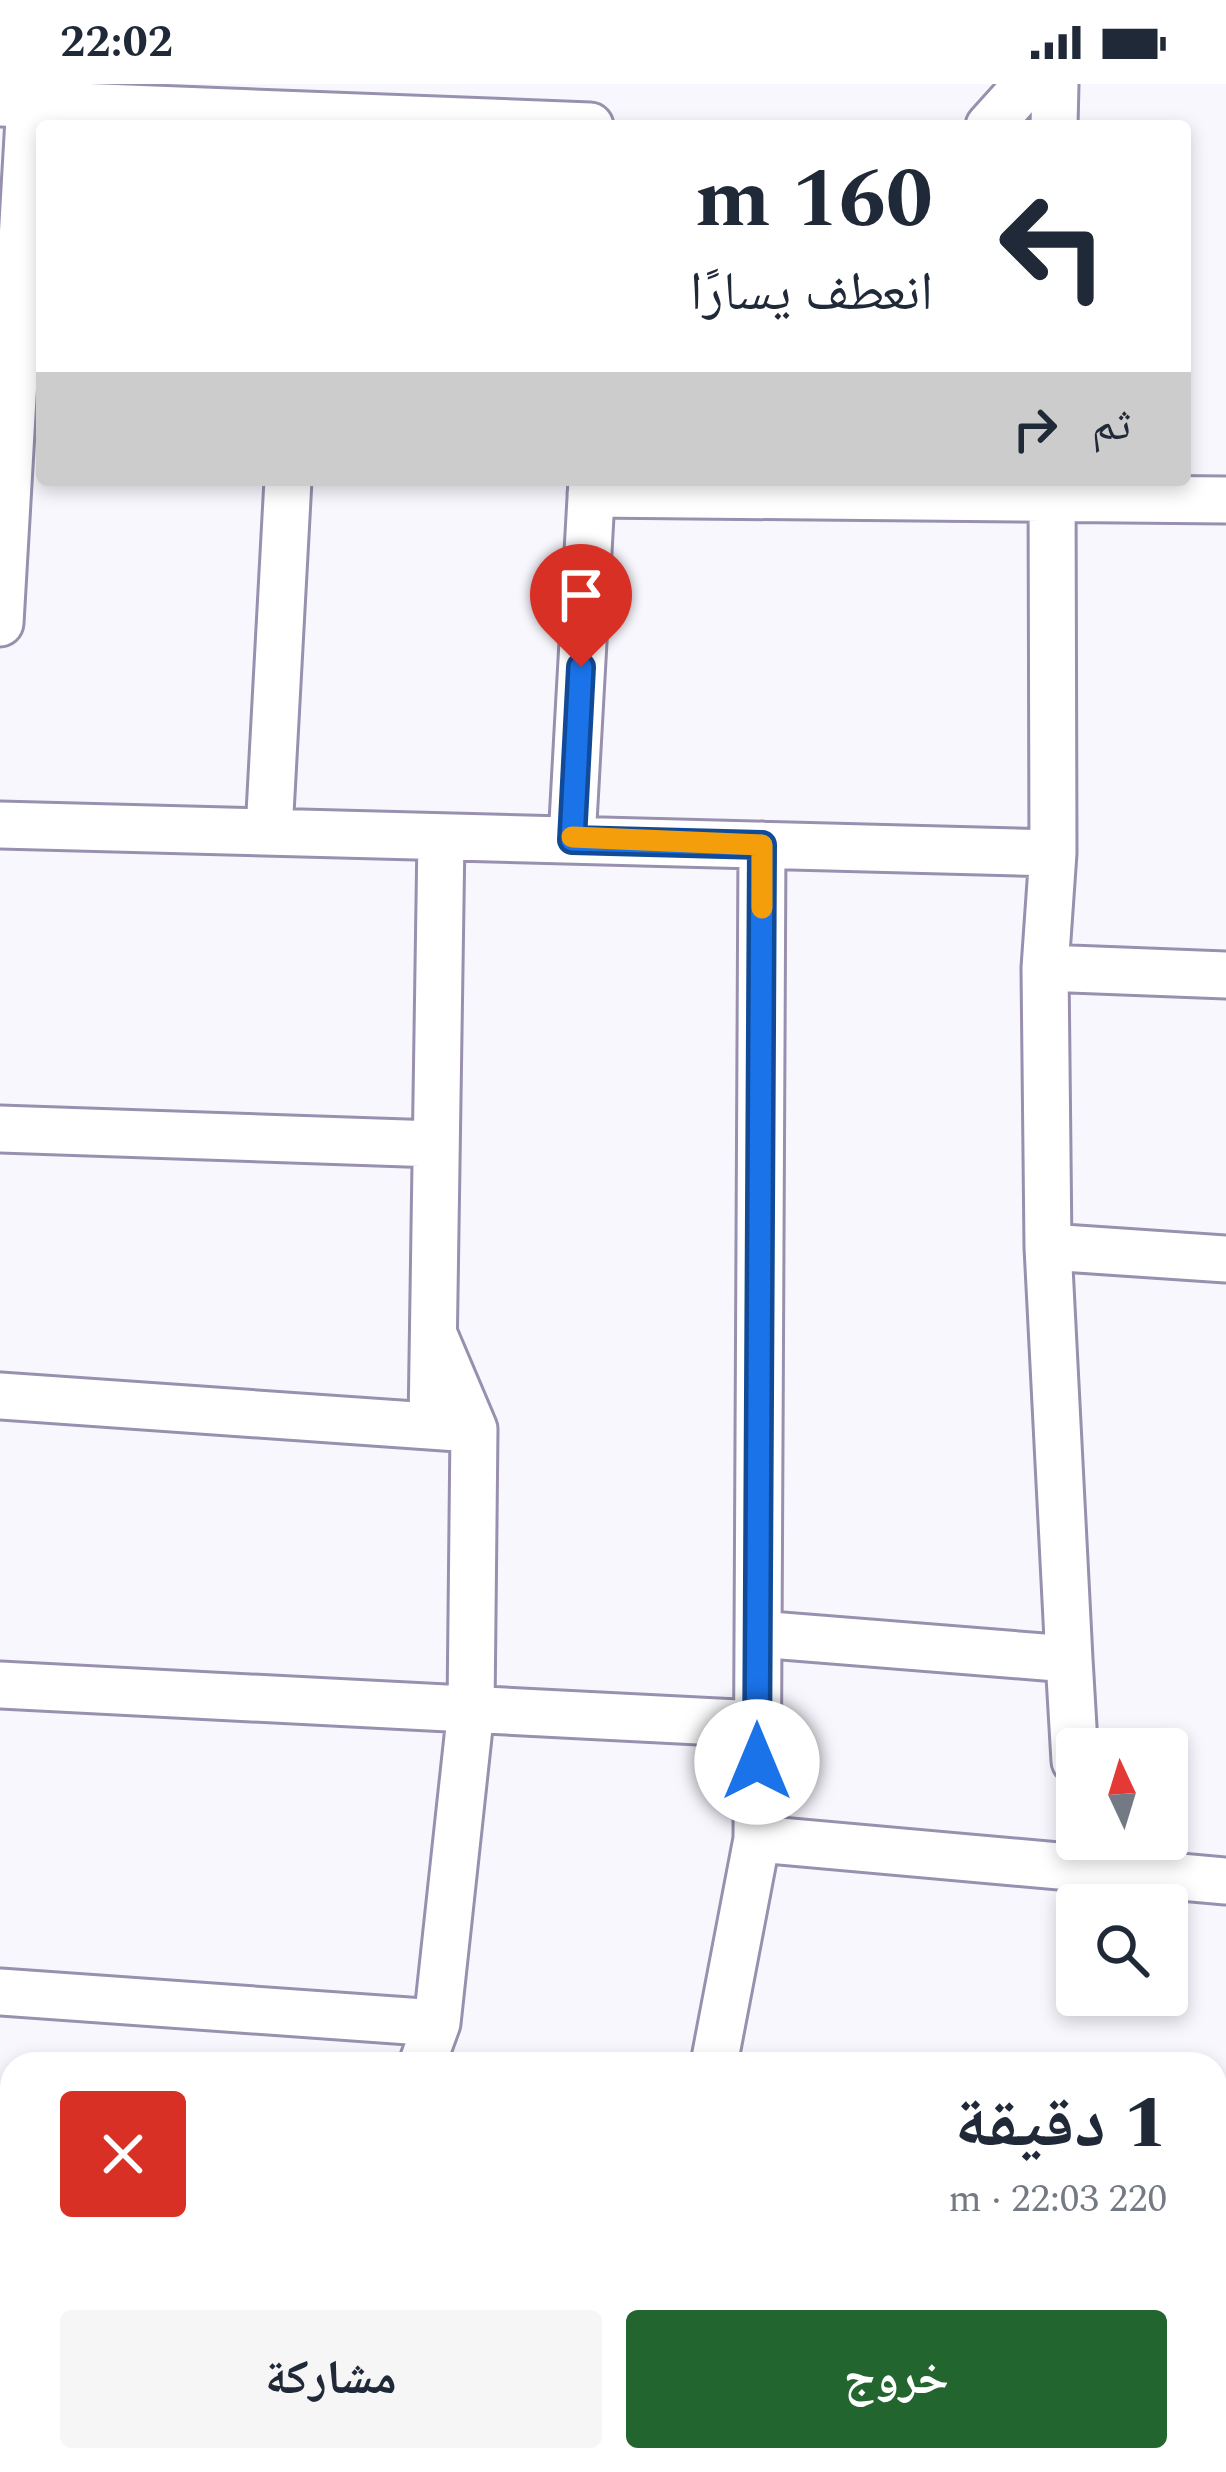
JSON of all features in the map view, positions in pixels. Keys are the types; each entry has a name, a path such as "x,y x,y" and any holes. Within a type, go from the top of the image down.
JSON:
{"street":[{"path":"994,120 1027,84"},
{"path":"1054,120 1055,84"},
{"path":"0,623 20,97 496,120"},
{"path":"269,832 287,486"},
{"path":"572,840 591,487 1052,489 1226,500"},
{"path":"1052,489 1053,853 1045,968 1048,1247 1073,1728"},
{"path":"0,825 1053,853"},
{"path":"0,1992 429,2044 471,1709 453,1427 435,1337 441,837"},
{"path":"716,2052 757,1840 762,845"},
{"path":"1045,968 1226,975"},
{"path":"0,1129 435,1144"},
{"path":"1048,1247 1226,1259"},
{"path":"0,1396 453,1427"},
{"path":"758,1634 1069,1659"},
{"path":"0,1685 758,1724"},
{"path":"757,1840 1226,1881"}],"slow traffic":[{"path":"572,837 762,845 762,908"}],"route":[{"path":"581,667 572,840 762,845 757,1762"}]}
